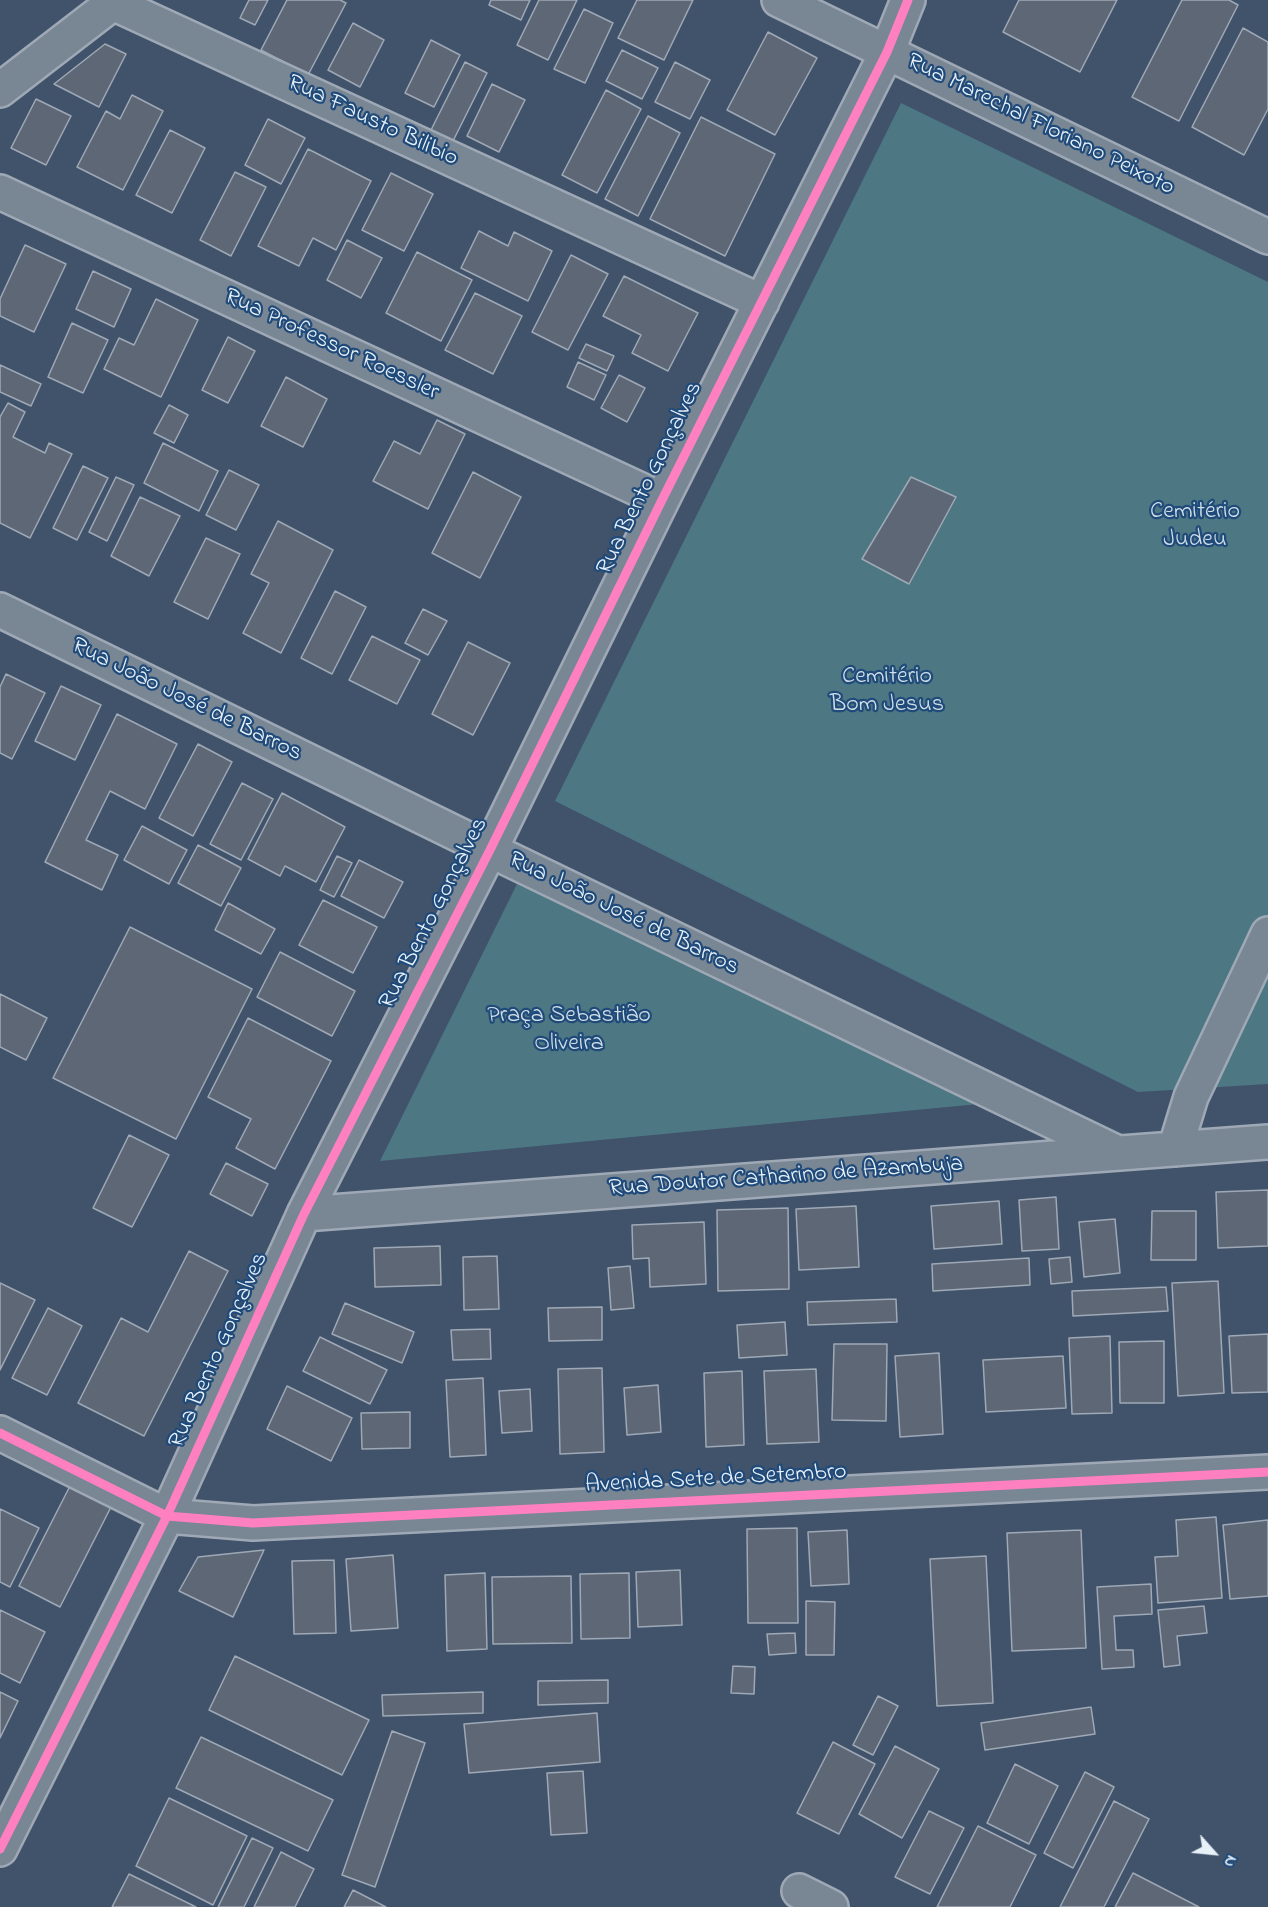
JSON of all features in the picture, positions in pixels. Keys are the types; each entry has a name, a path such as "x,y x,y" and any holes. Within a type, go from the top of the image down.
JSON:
{"street":[{"name":"Rua Marechal Floriano Peixoto","path":"779,0 1268,237"},
{"name":"Rua Bento Gonçalves","path":"0,1848 167,1516 304,1214 490,850 662,500 887,52 908,0"},
{"name":"Rua Fausto Bilibio","path":"0,90 113,3 762,302"},
{"name":"Rua Professor Roessler","path":"0,192 662,500"},
{"name":"Rua João José de Barros","path":"0,610 490,850 1118,1153"},
{"path":"1175,1149 1191,1097 1268,934"},
{"name":"Rua Doutor Catharino de Azambuja","path":"304,1214 1268,1142"},
{"path":"0,1433 167,1516"},
{"name":"Avenida Sete de Setembro","path":"167,1516 253,1523 1268,1472"},
{"path":"799,1891 831,1907"}],"green space":[{"name":"Cemitério Bom Jesus","path":"901,103 1268,282 1268,1084 1138,1092 555,801"},
{"name":"Praça Sebastião Oliveira","path":"517,884 1000,1102 380,1161"}],"building":[{"path":"249,0 268,0 255,25 240,18"},
{"path":"287,0 340,0 346,3 308,75 261,50"},
{"path":"491,0 530,0 521,20 489,5"},
{"path":"539,0 577,0 548,60 517,45"},
{"path":"637,0 693,0 664,60 618,38"},
{"path":"1019,0 1117,0 1080,72 1003,32"},
{"path":"1182,0 1229,0 1238,5 1179,121 1132,97"},
{"path":"584,9 613,23 585,83 554,69"},
{"path":"353,23 384,40 360,87 328,70"},
{"path":"1243,28 1268,42 1268,109 1244,155 1192,127"},
{"path":"768,32 817,58 775,135 727,110"},
{"path":"431,40 460,55 434,107 405,93"},
{"path":"105,44 126,54 99,107 54,84"},
{"path":"622,50 658,68 642,99 606,81"},
{"path":"465,62 487,73 453,141 431,130"},
{"path":"675,62 710,80 690,119 655,102"},
{"path":"492,84 525,100 499,152 467,136"},
{"path":"606,90 641,109 597,193 562,175"},
{"path":"132,95 163,111 123,190 77,167 106,111 120,119"},
{"path":"36,99 71,116 46,165 11,148"},
{"path":"648,116 680,133 638,216 605,199"},
{"path":"701,117 775,154 725,256 650,219"},
{"path":"268,119 305,138 281,184 245,165"},
{"path":"170,130 205,148 172,213 136,195"},
{"path":"308,149 371,181 336,250 313,238 299,266 258,246"},
{"path":"235,172 266,187 231,256 200,240"},
{"path":"391,173 433,194 404,251 362,230"},
{"path":"479,231 508,246 514,232 552,251 528,301 461,268"},
{"path":"347,240 382,258 361,298 327,280"},
{"path":"25,245 66,264 34,332 0,316 0,299"},
{"path":"417,252 472,280 441,341 386,313"},
{"path":"571,255 608,274 568,350 532,332"},
{"path":"93,271 131,289 114,327 76,309"},
{"path":"624,276 698,313 668,371 632,353 641,335 603,316"},
{"path":"475,293 522,316 493,374 445,350"},
{"path":"156,299 198,320 161,397 104,369 119,338 134,345"},
{"path":"72,323 108,340 83,393 48,377"},
{"path":"228,337 255,351 228,403 202,390"},
{"path":"586,344 614,356 607,371 579,358"},
{"path":"578,362 606,375 594,400 567,387"},
{"path":"0,365 41,384 31,406 0,392"},
{"path":"619,375 645,388 627,422 601,408"},
{"path":"286,377 327,399 303,447 261,426"},
{"path":"8,403 25,412 13,437 45,453 49,443 72,454 30,538 0,523 0,417"},
{"path":"169,405 188,415 174,443 154,433"},
{"path":"437,420 465,434 428,509 373,481 394,441 420,454"},
{"path":"163,443 218,471 199,511 144,483"},
{"path":"83,466 108,478 77,540 53,528"},
{"path":"229,470 259,485 236,530 206,515"},
{"path":"473,472 521,497 480,578 432,553"},
{"path":"116,477 134,485 107,541 89,532"},
{"path":"911,477 956,497 909,584 862,559"},
{"path":"140,497 180,516 149,576 111,556"},
{"path":"278,521 333,550 281,653 243,633 269,583 251,574"},
{"path":"206,538 240,554 208,619 174,602"},
{"path":"335,591 366,607 332,674 301,658"},
{"path":"423,609 447,621 428,655 405,643"},
{"path":"372,636 420,660 397,704 349,680"},
{"path":"468,642 510,663 473,735 432,714"},
{"path":"6,674 45,693 12,759 0,753 0,687"},
{"path":"61,686 101,705 75,760 35,741"},
{"path":"117,714 177,744 145,809 110,791 86,840 118,855 102,890 45,862"},
{"path":"198,744 232,762 193,836 159,818"},
{"path":"242,783 273,799 241,860 210,844"},
{"path":"282,793 345,827 316,882 285,866 280,876 248,859"},
{"path":"142,826 187,850 169,884 124,860"},
{"path":"198,845 241,868 221,906 178,883"},
{"path":"337,856 352,863 334,897 320,890"},
{"path":"359,860 403,882 384,918 341,896"},
{"path":"323,900 377,927 353,973 299,945"},
{"path":"228,903 275,929 261,954 215,930"},
{"path":"130,927 252,989 176,1139 53,1078"},
{"path":"280,952 355,991 332,1036 257,997"},
{"path":"0,994 47,1018 26,1060 0,1047"},
{"path":"248,1018 331,1061 275,1169 236,1148 251,1119 208,1097"},
{"path":"129,1135 169,1155 132,1227 93,1208"},
{"path":"226,1163 268,1184 252,1216 210,1194"},
{"path":"1268,1190 1268,1246 1218,1248 1216,1192"},
{"path":"1056,1197 1059,1249 1022,1251 1019,1200"},
{"path":"999,1201 1002,1244 934,1249 931,1206"},
{"path":"856,1206 859,1267 799,1270 796,1209"},
{"path":"788,1208 789,1289 718,1291 717,1210"},
{"path":"1152,1211 1196,1211 1196,1260 1151,1260"},
{"path":"1115,1219 1120,1273 1084,1277 1079,1222"},
{"path":"704,1222 706,1284 650,1287 649,1258 633,1259 632,1225"},
{"path":"440,1246 441,1285 375,1287 374,1248"},
{"path":"189,1251 228,1271 144,1436 78,1403 121,1318 148,1332"},
{"path":"497,1256 499,1309 464,1310 463,1257"},
{"path":"1070,1257 1072,1282 1051,1284 1049,1259"},
{"path":"1029,1258 1030,1285 933,1291 932,1264"},
{"path":"630,1266 634,1308 611,1310 608,1268"},
{"path":"1218,1281 1224,1393 1178,1396 1172,1283"},
{"path":"0,1283 35,1300 0,1370"},
{"path":"1166,1287 1168,1311 1073,1316 1072,1291"},
{"path":"896,1299 897,1322 808,1325 807,1302"},
{"path":"345,1303 414,1332 402,1363 332,1334"},
{"path":"602,1307 602,1340 549,1341 548,1308"},
{"path":"48,1308 82,1326 47,1395 12,1378"},
{"path":"785,1322 787,1355 739,1358 737,1325"},
{"path":"490,1329 491,1359 453,1360 451,1330"},
{"path":"1268,1334 1268,1392 1232,1393 1229,1336"},
{"path":"1110,1336 1112,1413 1072,1414 1069,1338"},
{"path":"320,1337 387,1370 370,1404 303,1371"},
{"path":"1164,1341 1164,1403 1120,1403 1119,1342"},
{"path":"834,1344 887,1344 886,1421 832,1420"},
{"path":"939,1353 943,1434 900,1437 895,1356"},
{"path":"1063,1356 1066,1408 986,1412 983,1360"},
{"path":"602,1368 604,1452 560,1454 558,1369"},
{"path":"816,1369 819,1442 767,1444 764,1371"},
{"path":"742,1371 744,1445 706,1447 704,1373"},
{"path":"483,1378 486,1455 450,1457 446,1380"},
{"path":"658,1385 661,1432 627,1435 624,1388"},
{"path":"287,1386 352,1418 331,1461 267,1429"},
{"path":"530,1389 532,1431 502,1433 499,1391"},
{"path":"410,1412 410,1448 362,1449 361,1413"},
{"path":"70,1486 111,1507 60,1607 19,1586"},
{"path":"0,1509 39,1528 10,1587 0,1582"},
{"path":"1216,1517 1222,1598 1158,1603 1155,1557 1178,1556 1176,1520"},
{"path":"1268,1520 1268,1596 1230,1599 1223,1525"},
{"path":"797,1528 798,1623 748,1623 747,1529"},
{"path":"847,1530 849,1584 811,1586 808,1532"},
{"path":"1081,1530 1086,1648 1012,1651 1007,1533"},
{"path":"264,1550 233,1617 179,1591 198,1557"},
{"path":"393,1555 398,1628 351,1631 346,1559"},
{"path":"986,1556 993,1703 937,1706 930,1559"},
{"path":"334,1560 336,1633 294,1634 292,1561"},
{"path":"680,1570 682,1625 638,1627 636,1572"},
{"path":"485,1573 487,1649 447,1651 445,1575"},
{"path":"629,1573 630,1638 581,1639 580,1574"},
{"path":"571,1576 572,1643 493,1644 492,1577"},
{"path":"1151,1584 1152,1614 1114,1616 1116,1650 1133,1650 1134,1667 1102,1669 1097,1587"},
{"path":"806,1601 835,1602 834,1655 806,1655"},
{"path":"1204,1606 1207,1633 1177,1636 1180,1665 1164,1667 1158,1610"},
{"path":"0,1610 45,1632 20,1683 0,1673"},
{"path":"795,1633 796,1653 769,1655 767,1634"},
{"path":"235,1656 369,1720 342,1775 209,1710"},
{"path":"733,1666 755,1667 754,1694 731,1693"},
{"path":"608,1680 608,1703 538,1705 538,1681"},
{"path":"0,1692 18,1701 0,1738"},
{"path":"483,1692 483,1713 383,1716 382,1695"},
{"path":"878,1696 898,1706 873,1755 853,1745"},
{"path":"1091,1707 1095,1734 985,1750 981,1723"},
{"path":"597,1713 600,1762 469,1773 464,1724"},
{"path":"392,1731 425,1743 375,1887 342,1875"},
{"path":"201,1737 333,1800 308,1851 176,1788"},
{"path":"833,1742 875,1764 839,1834 797,1813"},
{"path":"895,1746 939,1769 902,1838 859,1814"},
{"path":"1015,1764 1058,1786 1029,1844 987,1823"},
{"path":"583,1771 587,1833 551,1835 547,1773"},
{"path":"1085,1772 1114,1787 1073,1868 1044,1853"},
{"path":"169,1798 247,1836 213,1905 136,1866"},
{"path":"1114,1801 1149,1819 1104,1907 1060,1907"},
{"path":"929,1811 964,1828 930,1894 895,1877"},
{"path":"978,1826 1036,1855 1010,1907 937,1907"},
{"path":"252,1838 273,1848 244,1907 218,1907"},
{"path":"281,1852 314,1869 295,1907 254,1907"},
{"path":"1133,1873 1199,1907 1115,1907"},
{"path":"129,1874 196,1907 112,1907"},
{"path":"353,1890 386,1907 344,1907"}],"cycle path":[{"path":"0,1849 167,1516 304,1214 490,850 662,500 887,52 908,0"},
{"path":"0,1433 167,1516 253,1523 1268,1472"}],"park label":[{"name":"Cemitério Judeu","path":"1195,527"}]}
